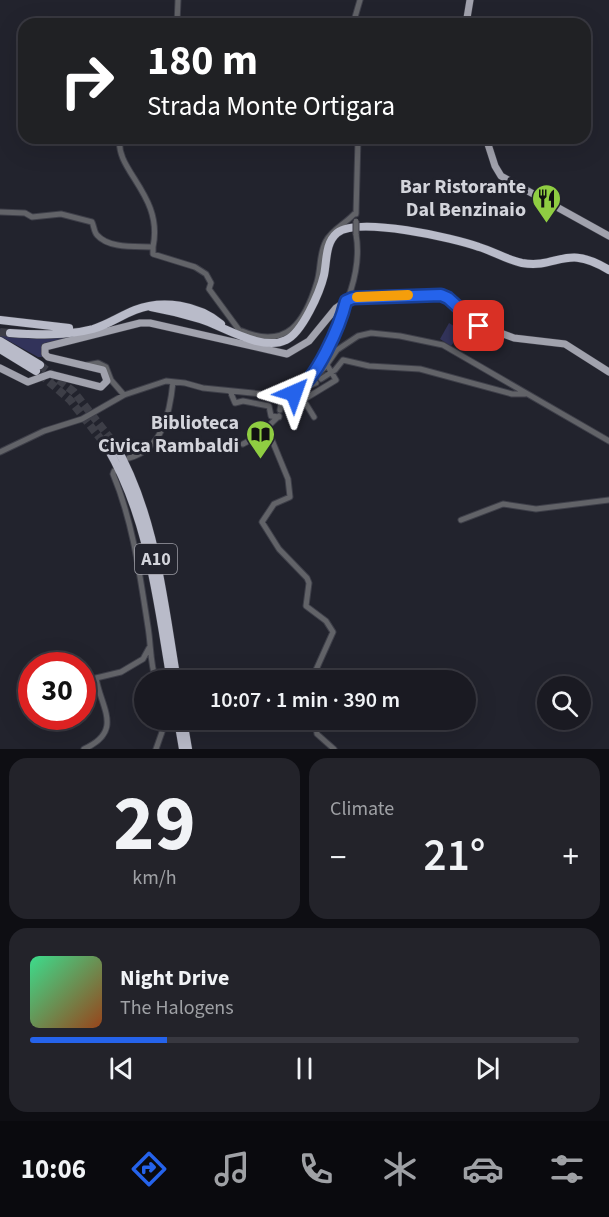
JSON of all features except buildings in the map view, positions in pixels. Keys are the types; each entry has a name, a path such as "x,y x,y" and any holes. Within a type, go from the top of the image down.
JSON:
{"highway":[{"path":"10,333 62,333 92,329 138,309 165,304 204,313 229,331 270,343 286,341 295,334 320,287 330,242 336,233 350,227 396,228 470,244 521,263 578,257 609,270"},
{"path":"0,320 60,328 92,329"},
{"path":"0,325 62,333"},
{"path":"0,341 38,368 0,349"},
{"name":"A10","path":"169,670 141,522 110,445 134,482 149,527 175,670"},
{"path":"180,730 183,749"},
{"path":"185,730 188,749"}],"main road":[{"path":"467,18 470,0"},
{"path":"488,144 501,176 609,236"},
{"path":"0,368 28,382 50,374 95,386 103,385 107,378 105,372 87,364 48,357 45,354 45,347 140,323 178,328 282,355 294,352 309,341 336,308 346,301 363,296 441,295 448,298 479,326 514,339 565,344 609,372"}],"street":[{"path":"177,0 177,18"},
{"path":"356,18 360,0"},
{"path":"119,144 118,150 148,200 153,215 153,254 195,267 206,274 210,283 209,289 242,333 272,338 284,336 292,330 317,281 326,240 356,212"},
{"path":"311,378 335,331 356,265 358,144"},
{"path":"0,212 21,213 36,217 61,214 84,219 92,222 95,234 104,240 125,246 153,247"},
{"path":"300,389 327,365 346,341 371,333 419,338 443,345 609,441"},
{"path":"0,452 44,431 82,419 124,395 166,381 282,396 318,381 333,372 339,363 347,360 369,366 420,369 512,394 525,393"},
{"path":"87,364 98,363 106,367 113,383 124,395"},
{"path":"304,402 336,380 327,365"},
{"path":"129,458 137,456 155,442 168,416 173,382"},
{"path":"297,382 304,402 314,417"},
{"path":"230,390 235,403 243,401 269,406 272,417 280,414"},
{"path":"243,444 267,428 280,414 282,396"},
{"path":"267,428 288,479 290,496 274,504 267,511 262,522 279,549 307,578 309,583 306,606 326,621 333,632 316,670"},
{"path":"114,471 112,474 129,521 153,670"},
{"path":"461,520 503,504 536,509 609,500"},
{"path":"84,749 101,740 106,730 106,710 97,677 121,672 143,659 150,647"},
{"path":"156,749 162,730"},
{"path":"316,730 317,734 334,749"}],"shaded area":[{"path":"449,323 462,331 451,346 440,339"},
{"path":"0,329 9,330 9,336 77,337 45,343 41,351 44,357 38,357 0,336"}],"tunnel":[{"path":"0,332 10,333"},
{"path":"40,365 74,392 114,443"},
{"path":"40,374 70,400 107,447"}],"slow traffic":[{"path":"357,297 408,295"}],"place":[{"name":"Bar Ristorante Dal Benzinaio","path":"547,224"},
{"name":"Biblioteca Civica Rambaldi","path":"260,460"}],"route":[{"path":"294,393 303,388 311,378 335,331 346,301 353,298 374,295 441,295 454,302 479,326"}]}
